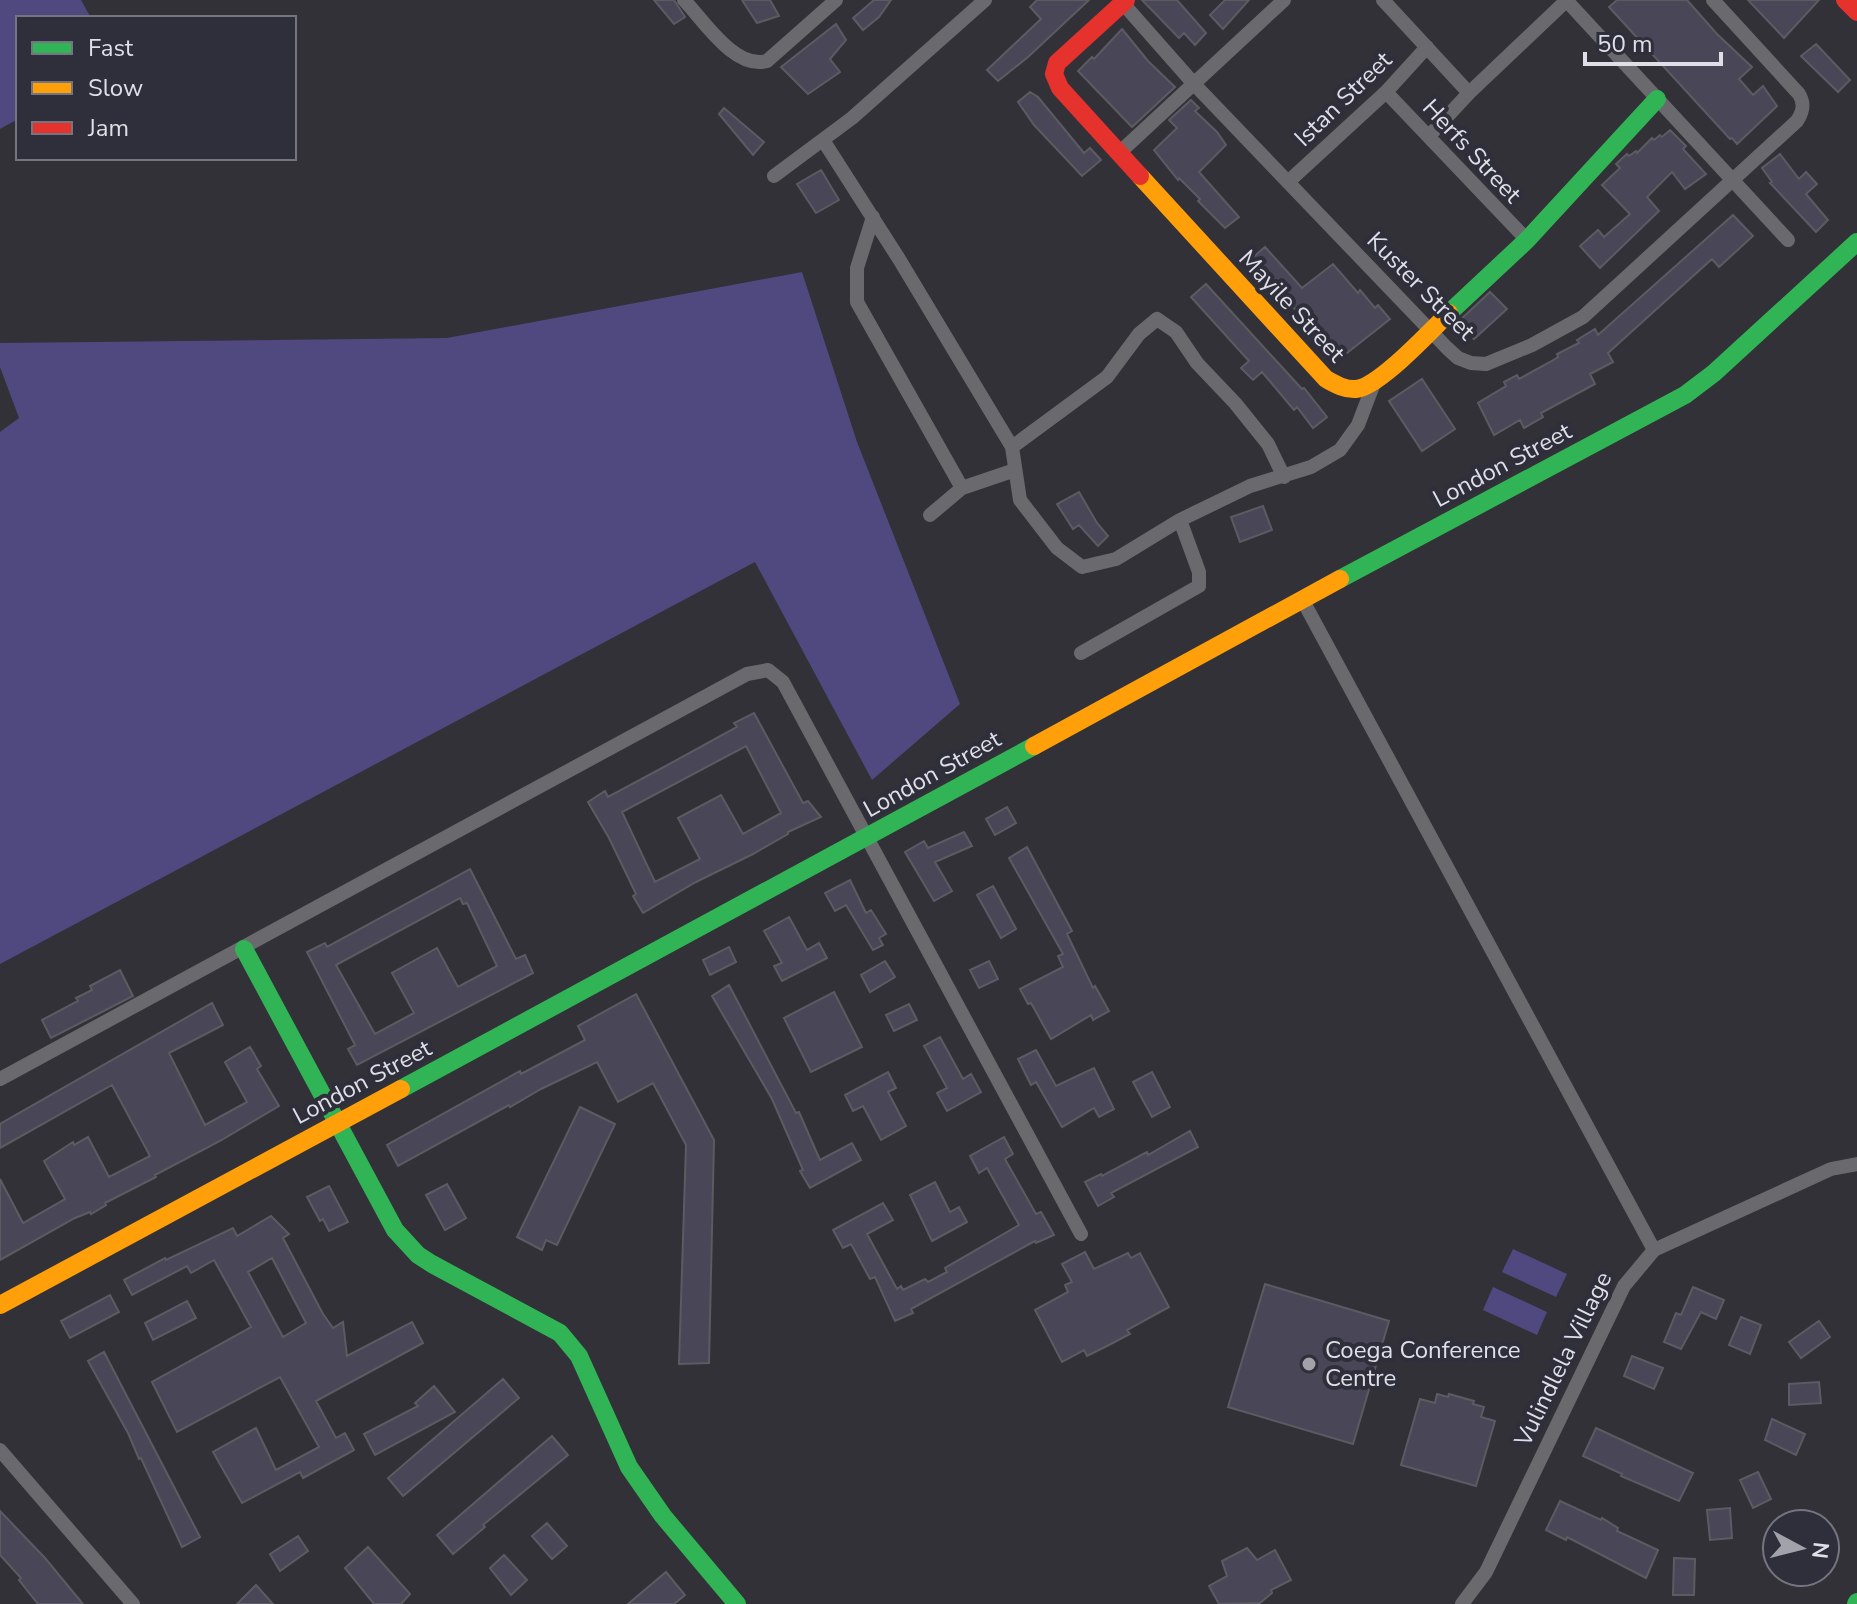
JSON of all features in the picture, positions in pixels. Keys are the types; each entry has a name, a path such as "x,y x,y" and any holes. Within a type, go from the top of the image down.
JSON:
{"street":[{"path":"684,0 735,54 757,64 767,61 833,1"},
{"path":"774,176 862,110 985,0"},
{"path":"1118,154 1284,0"},
{"name":"Herfs Street","path":"1383,0 1469,93"},
{"path":"1429,136 1566,0 1788,240"},
{"path":"1713,0 1803,101 1802,113 1797,121 1732,181"},
{"path":"1845,0 1857,12"},
{"name":"Kuster Street","path":"1123,1 1194,84 1288,182 1458,358 1471,363 1498,361 1583,317 1732,181"},
{"name":"Mayile Street","path":"1123,1 1061,59 1054,74 1060,88 1326,379 1351,390 1374,383"},
{"name":"Istan Street","path":"1288,182 1386,92 1427,47"},
{"name":"Herfs Street","path":"1386,92 1527,240"},
{"path":"823,140 1012,447 1020,500 1057,548 1082,567 1116,559 1180,520 1250,486 1311,467 1340,450 1358,425 1374,383 1527,240 1657,99"},
{"path":"873,217 857,268 857,302 962,488"},
{"name":"London Street","path":"0,1305 1302,599 1685,395 1714,373 1857,242"},
{"path":"1012,447 1107,377 1139,334 1157,319 1176,332 1197,363 1268,444 1284,477"},
{"path":"930,515 962,488 1015,470"},
{"path":"1081,653 1199,586 1199,572 1180,520"},
{"path":"1302,599 1654,1250"},
{"path":"0,1079 747,674 762,669 773,672 783,682 1081,1234"},
{"path":"244,949 395,1230 418,1255 560,1333 571,1343 629,1467 663,1516 737,1604"},
{"name":"Vulindlela Village","path":"1462,1604 1486,1572 1624,1286 1654,1250 1831,1169 1857,1164"},
{"path":"0,1450 133,1604"}],"shaded area":[{"path":"0,0 81,0 90,16 16,16 16,120 0,129"},
{"path":"802,272 857,442 960,704 872,780 755,562 0,964 0,432 19,418 0,367 0,343 447,338"},
{"path":"1513,1249 1567,1274 1556,1297 1502,1272"},
{"path":"1493,1287 1547,1312 1537,1335 1483,1310"}],"building":[{"path":"654,0 674,0 685,17 674,24"},
{"path":"742,0 770,0 779,16 757,23"},
{"path":"874,0 891,0 879,17 863,30 853,18"},
{"path":"1037,0 1089,0 998,81 987,70 1041,19 1030,7"},
{"path":"1142,0 1177,0 1206,33 1195,45 1184,33 1179,38"},
{"path":"1225,0 1249,0 1223,29 1210,15"},
{"path":"1617,0 1687,0 1752,67 1739,79 1753,95 1763,86 1777,106 1737,144 1609,7"},
{"path":"1748,0 1819,0 1784,38"},
{"path":"836,24 846,40 830,59 840,72 808,94 781,67"},
{"path":"1122,29 1175,87 1132,127 1078,71"},
{"path":"1816,44 1850,80 1838,92 1801,56"},
{"path":"1030,92 1038,97 1084,153 1090,148 1101,160 1082,176 1034,125 1018,102"},
{"path":"1191,100 1199,108 1195,111 1226,145 1199,172 1239,217 1225,228 1198,201 1200,199 1178,180 1154,150 1177,128 1169,120"},
{"path":"724,108 764,142 753,155 719,114"},
{"path":"1670,130 1706,174 1685,189 1672,172 1647,197 1659,211 1600,268 1580,246 1598,230 1604,237 1630,214 1602,185 1620,168 1616,164 1627,154 1637,153 1652,138 1662,137"},
{"path":"1780,154 1799,179 1806,172 1817,184 1806,194 1828,220 1816,232 1770,183 1762,168"},
{"path":"821,170 839,200 816,213 797,184"},
{"path":"1733,215 1753,236 1719,267 1712,259 1608,353 1613,362 1590,374 1595,384 1541,413 1543,417 1524,428 1520,420 1494,435 1478,403 1506,386 1504,382 1517,375 1519,379 1558,357 1557,354 1579,343 1577,340 1595,329 1598,335"},
{"path":"1265,247 1302,288 1333,264 1358,293 1360,290 1375,308 1378,305 1390,319 1342,357 1281,295 1251,259"},
{"path":"1206,284 1304,388 1327,417 1313,428 1262,372 1253,380 1241,368 1249,361 1191,297"},
{"path":"1490,292 1507,309 1474,339 1458,322"},
{"path":"1422,379 1455,429 1422,451 1389,401"},
{"path":"1079,492 1108,536 1098,546 1079,525 1073,529 1057,504"},
{"path":"1263,506 1272,530 1240,542 1231,517"},
{"path":"754,713 803,803 808,801 821,817 788,832 643,913 609,838 588,802 605,791 608,797 662,768 737,727 734,723","holes":["746,746 781,813 743,834 721,795 678,818 700,859 655,882 622,812"]},
{"path":"1007,807 1016,823 995,835 986,819"},
{"path":"964,832 972,846 935,862 952,891 934,901 905,852 924,841 928,848"},
{"path":"1027,847 1072,931 1067,934 1093,988 1095,986 1109,1011 1093,1020 1091,1015 1051,1039 1020,989 1063,967 1058,956 1063,954 1009,858"},
{"path":"470,869 516,959 525,955 533,973 357,1065 348,1049 355,1045 307,952 325,943 327,947","holes":["460,898 463,904 467,903 497,966 458,987 437,948 392,973 414,1013 375,1034 336,965"]},
{"path":"850,880 866,913 871,910 886,934 879,938 883,945 873,950 846,905 835,911 825,893"},
{"path":"993,886 1016,929 1001,938 977,895"},
{"path":"789,917 807,950 819,943 827,958 782,981 774,966 782,963 764,931"},
{"path":"729,947 736,962 710,975 703,960"},
{"path":"885,961 895,977 870,992 861,975"},
{"path":"989,961 998,979 979,988 970,970"},
{"path":"120,970 133,996 51,1038 42,1020 78,1001 76,998 92,990 90,986"},
{"path":"729,985 796,1113 799,1112 820,1160 852,1143 861,1160 810,1188 800,1171 803,1170 772,1099 712,996"},
{"path":"834,992 862,1047 811,1072 784,1018"},
{"path":"636,994 714,1140 709,1363 679,1364 686,1145 653,1083 618,1102 597,1062 509,1105 398,1166 387,1145 520,1071 521,1074 585,1040 578,1026"},
{"path":"212,1003 223,1025 169,1053 205,1125 247,1102 225,1062 250,1047 261,1066 257,1069 279,1106 105,1203 91,1214 75,1218 0,1260 0,1179 23,1223 65,1199 44,1161 73,1142 74,1145 88,1137 109,1177 150,1156 112,1085 0,1148 0,1124"},
{"path":"909,1004 917,1020 894,1031 886,1015"},
{"path":"940,1037 963,1079 971,1074 981,1092 947,1111 937,1093 947,1088 924,1046"},
{"path":"1036,1050 1056,1086 1094,1068 1114,1109 1099,1117 1094,1108 1062,1127 1036,1082 1031,1085 1018,1059"},
{"path":"888,1072 896,1088 888,1092 906,1126 881,1140 863,1106 853,1111 845,1095"},
{"path":"1152,1072 1170,1107 1152,1117 1133,1082"},
{"path":"580,1107 615,1124 557,1245 546,1240 542,1250 517,1237"},
{"path":"1190,1131 1198,1147 1111,1193 1114,1197 1098,1206 1085,1182 1147,1152 1148,1155"},
{"path":"1004,1137 1013,1154 1005,1159 1036,1214 1041,1212 1054,1235 1035,1241 911,1309 913,1313 895,1321 875,1277 870,1279 851,1244 843,1248 833,1230 883,1203 893,1220 867,1234 897,1289 901,1286 903,1290 925,1279 928,1282 947,1272 945,1268 1019,1225 987,1168 979,1173 970,1156"},
{"path":"935,1182 950,1212 959,1207 967,1222 932,1241 910,1195"},
{"path":"447,1184 466,1218 445,1230 426,1195"},
{"path":"329,1186 348,1222 329,1231 307,1197"},
{"path":"271,1216 289,1234 283,1238 323,1314 333,1328 343,1322 347,1356 412,1322 423,1343 316,1401 336,1438 345,1433 354,1450 303,1478 300,1472 242,1503 213,1452 256,1428 276,1470 319,1447 280,1377 177,1432 152,1382 251,1327 214,1260 191,1273 187,1266 132,1295 124,1280 233,1228 237,1236","holes":["272,1258 306,1323 283,1337 248,1272"]},
{"path":"1085,1252 1094,1269 1128,1253 1131,1258 1140,1253 1169,1307 1127,1330 1130,1334 1107,1346 1087,1356 1084,1350 1062,1362 1035,1310 1068,1292 1065,1285 1072,1282 1062,1264"},
{"name":"Coega Conference Centre","path":"1265,1284 1389,1321 1353,1444 1228,1407"},
{"path":"1693,1287 1724,1300 1716,1319 1701,1312 1681,1349 1664,1342 1676,1313 1681,1315"},
{"path":"110,1295 119,1312 70,1338 61,1321"},
{"path":"187,1301 196,1318 153,1340 145,1323"},
{"path":"1741,1317 1761,1325 1750,1354 1729,1345"},
{"path":"1819,1321 1830,1337 1801,1358 1789,1342"},
{"path":"104,1352 200,1537 182,1547 141,1458 88,1361"},
{"path":"1632,1356 1663,1368 1654,1389 1624,1376"},
{"path":"503,1379 519,1398 403,1496 388,1478"},
{"path":"1819,1382 1821,1403 1789,1405 1789,1384"},
{"path":"434,1386 455,1412 375,1455 364,1434 418,1406 415,1403"},
{"path":"1437,1394 1474,1401 1473,1404 1484,1407 1481,1417 1495,1421 1476,1486 1401,1465 1420,1399 1435,1403"},
{"path":"1772,1419 1805,1434 1796,1455 1765,1440"},
{"path":"1596,1428 1693,1473 1679,1501 1583,1456"},
{"path":"552,1436 568,1455 483,1525 485,1527 453,1554 437,1535"},
{"path":"1758,1472 1771,1499 1753,1508 1740,1480"},
{"path":"1560,1501 1602,1518 1618,1528 1617,1531 1658,1550 1646,1578 1567,1537 1566,1540 1546,1530"},
{"path":"1730,1508 1732,1538 1710,1540 1707,1510"},
{"path":"0,1511 83,1604 38,1604 19,1580 21,1578 0,1555"},
{"path":"547,1523 567,1546 552,1559 532,1536"},
{"path":"298,1536 308,1551 280,1571 270,1554"},
{"path":"368,1547 410,1594 401,1604 374,1604 345,1568"},
{"path":"1247,1548 1257,1560 1275,1550 1291,1580 1271,1590 1272,1593 1260,1603 1219,1604 1209,1586 1227,1576 1222,1561"},
{"path":"504,1555 527,1580 511,1595 490,1568"},
{"path":"1674,1558 1695,1559 1694,1595 1673,1595"},
{"path":"666,1572 685,1595 674,1604 628,1604"},
{"path":"256,1585 273,1604 237,1604"}],"traffic: fast":[{"path":"1449,313 1527,240 1657,99"},
{"path":"1340,579 1685,395 1714,373 1857,242"},
{"path":"401,1089 1034,746"},
{"path":"244,949 395,1230 418,1255 432,1264 560,1333 579,1356 629,1467 663,1516 737,1604"}],"traffic: slow":[{"path":"1140,176 1326,379 1337,385 1356,389 1378,379 1449,313"},
{"path":"1034,746 1340,579"},
{"path":"0,1305 401,1089"}],"traffic: jam":[{"path":"1126,0 1057,63 1054,74 1060,88 1140,176"},
{"path":"1845,0 1857,12"}],"place":[{"name":"Coega Conference Centre","path":"1309,1364"}]}
